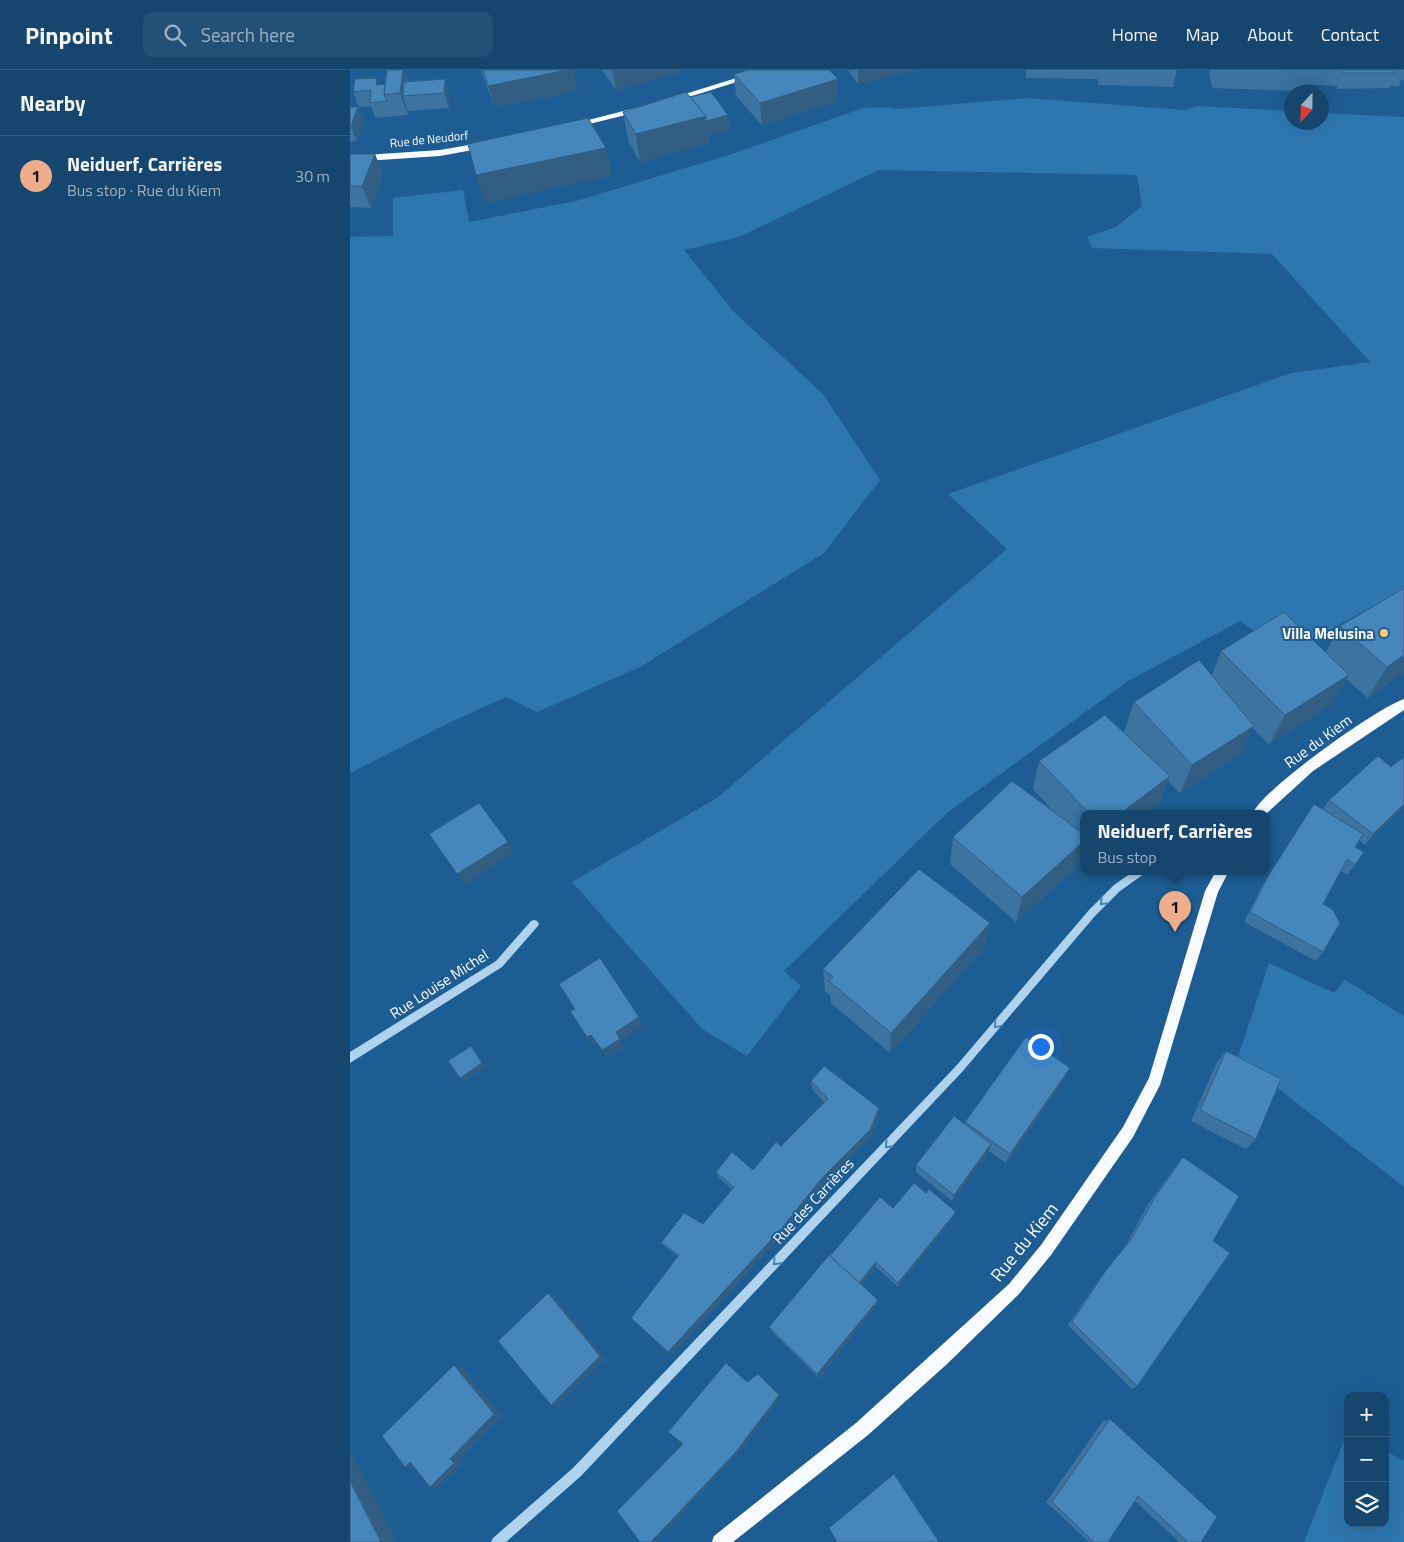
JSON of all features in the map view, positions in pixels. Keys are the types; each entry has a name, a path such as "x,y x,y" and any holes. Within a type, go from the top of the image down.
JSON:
{"main road":[{"path":"663,102 771,70"},
{"path":"560,129 646,107"},
{"name":"Rue de Neudorf","path":"350,159 440,153 495,143"},
{"name":"Rue du Kiem","path":"1261,810 1273,797 1318,761 1404,704"},
{"name":"Rue du Kiem","path":"720,1542 862,1429 1014,1289 1046,1250 1128,1132 1155,1080 1212,890 1221,875"}],"street":[{"name":"Rue des Carrières","path":"497,1542 577,1472 959,1069 1092,913 1117,888 1135,875"},
{"name":"Rue Louise Michel","path":"350,1058 499,964 534,924"}],"shaded area":[{"path":"1028,98 1185,110 1197,106 1284,111 1284,130 1329,130 1329,113 1404,117 1404,589 1286,654 1240,621 1128,681 947,813 784,971 801,986 747,1056 702,1029 572,882 717,798 1007,549 948,494 1291,373 1370,362 1272,254 1092,248 1087,237 1116,227 1142,206 1137,175 879,170 739,237 684,250 735,313 823,394 880,480 824,553 640,667 537,712 506,697 449,723 350,773 350,237 393,236 393,198 463,190 469,222 576,201 729,155 863,108 886,107 898,109"},
{"path":"1269,963 1334,993 1345,980 1404,1016 1404,1187 1238,1057"},
{"path":"1344,1440 1344,1527 1389,1527 1389,1453 1404,1462 1404,1542 1304,1542"}],"building":[{"path":"387,70 403,70 400,93 384,95"},
{"path":"483,70 567,70 488,86"},
{"path":"748,70 829,70 838,79 760,103 734,74"},
{"path":"1342,70 1394,70 1395,73 1342,73"},
{"path":"377,78 376,85 385,84 384,95 387,101 370,103 371,90 353,92 355,79"},
{"path":"445,79 444,93 403,96 404,82"},
{"path":"686,92 706,116 636,134 623,112"},
{"path":"711,92 728,115 706,121 706,116 690,97"},
{"path":"350,107 358,107 351,126 350,126"},
{"path":"588,118 606,148 476,175 468,144"},
{"path":"350,154 375,154 362,186 350,186"},
{"path":"1404,588 1404,655 1387,667 1340,626"},
{"path":"1284,612 1349,675 1285,715 1221,651"},
{"path":"1199,660 1254,726 1192,765 1134,702"},
{"path":"1105,715 1170,776 1125,810 1086,810 1039,761"},
{"path":"1378,756 1391,767 1404,757 1404,804 1373,834 1329,800"},
{"path":"1012,781 1080,831 1080,845 1022,897 953,837"},
{"path":"479,803 508,842 457,874 429,834"},
{"path":"1314,804 1363,834 1355,847 1364,852 1355,865 1347,859 1323,904 1333,910 1340,923 1323,952 1250,912 1270,873"},
{"path":"919,869 990,923 891,1033 829,981 833,977 823,969"},
{"path":"600,958 639,1017 616,1032 620,1039 602,1050 591,1035 587,1037 570,1011 575,1009 559,984"},
{"path":"1026,1037 1070,1068 1010,1154 965,1122"},
{"path":"471,1046 482,1063 460,1078 448,1061"},
{"path":"1226,1051 1281,1079 1256,1139 1200,1110"},
{"path":"824,1066 879,1108 870,1130 821,1179 782,1228 668,1352 631,1318 679,1255 661,1243 684,1213 703,1224 734,1187 716,1172 732,1152 753,1170 776,1142 781,1146 828,1099 811,1081"},
{"path":"954,1116 991,1144 954,1195 916,1165"},
{"path":"1183,1157 1239,1196 1213,1241 1230,1253 1137,1386 1072,1322 1104,1273 1132,1238 1154,1199"},
{"path":"914,1183 926,1193 929,1189 956,1212 898,1283 876,1262 859,1283 830,1256 880,1197 893,1208"},
{"path":"829,1255 878,1300 817,1374 769,1327"},
{"path":"548,1293 600,1356 551,1405 498,1341"},
{"path":"726,1363 747,1382 758,1374 779,1395 735,1453 651,1542 640,1542 617,1511 683,1444 668,1432"},
{"path":"454,1365 494,1414 450,1459 454,1463 430,1487 410,1462 405,1467 382,1436"},
{"path":"1110,1419 1217,1517 1201,1542 1188,1542 1138,1496 1108,1542 1094,1542 1052,1502"},
{"path":"894,1474 939,1542 837,1542 829,1528"},
{"path":"350,1481 380,1540 378,1542 350,1542"}],"place":[{"name":"Villa Melusina","path":"1384,633"},
{"name":"Neiduerf, Carrières","path":"1175,932"}]}
